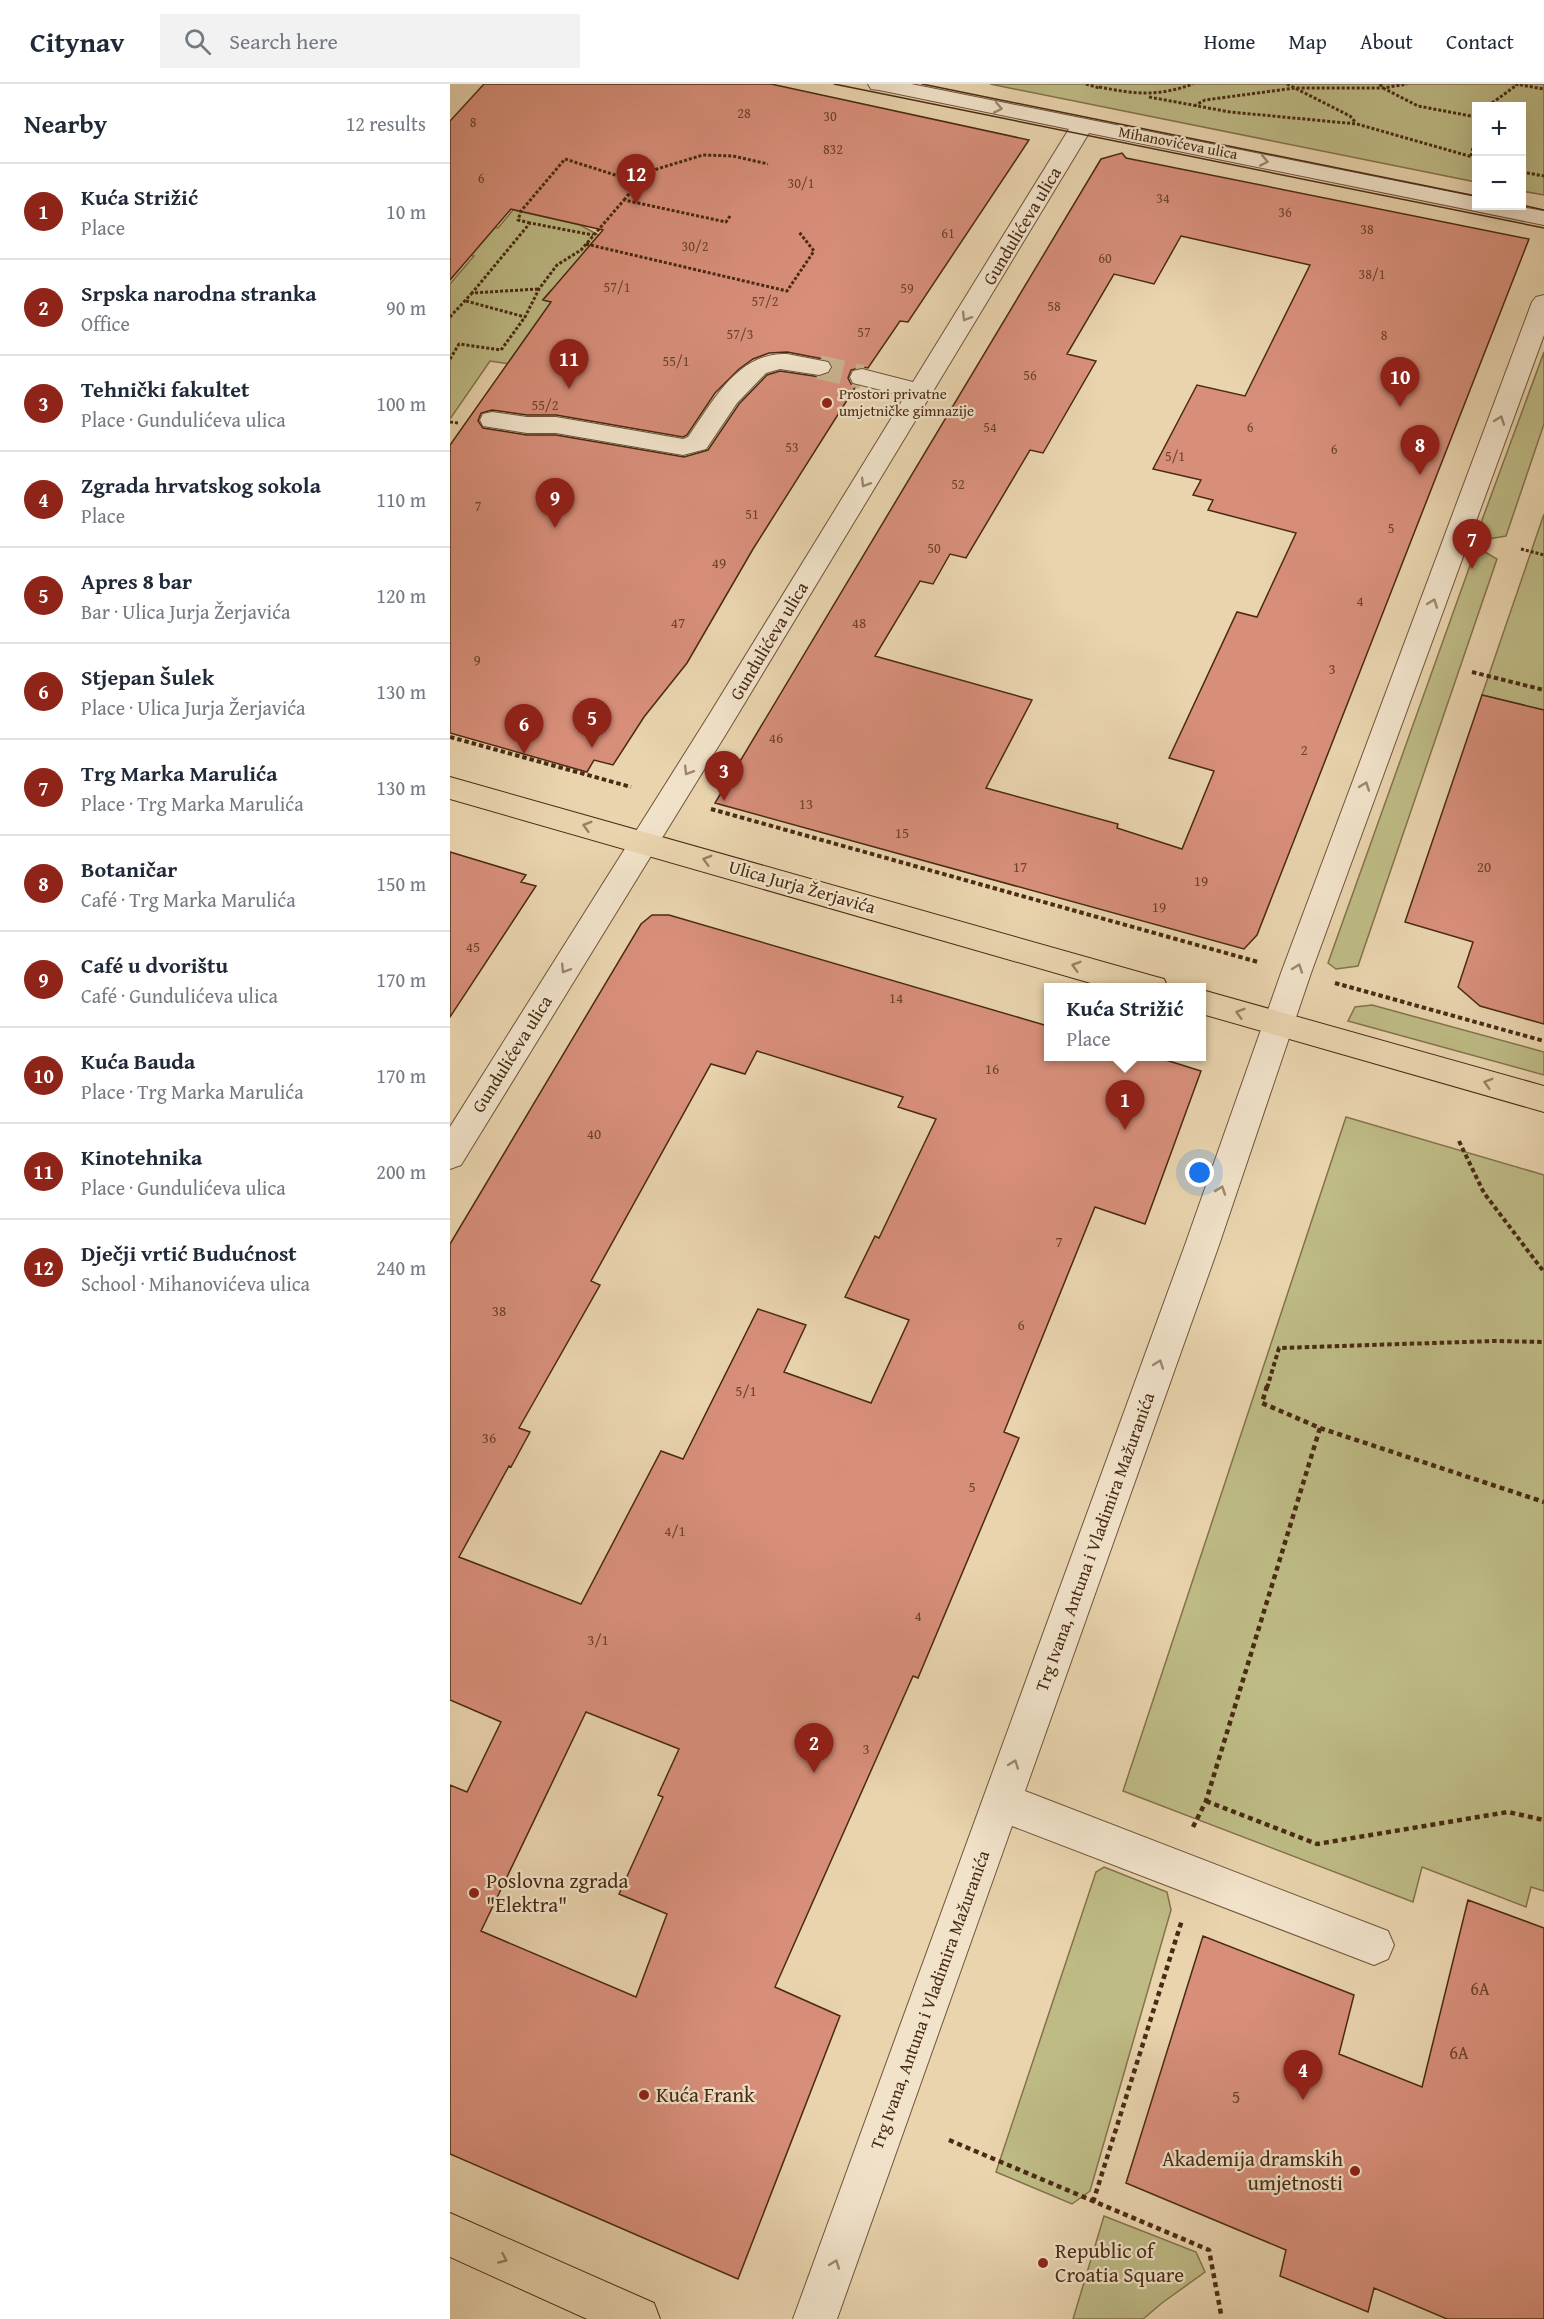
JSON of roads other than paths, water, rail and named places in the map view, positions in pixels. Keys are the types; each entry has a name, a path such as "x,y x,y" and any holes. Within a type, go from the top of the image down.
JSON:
{"main road":[{"name":"Ulica Jurja Žerjavića","path":"450,788 1139,983"},
{"path":"1206,1003 1544,1099"},
{"path":"450,2235 638,2319"}],"street":[{"name":"Mihanovićeva ulica","path":"879,84 1472,203"},
{"name":"Gundulićeva ulica","path":"450,1155 1083,124"},
{"path":"1503,210 1544,218"},
{"name":"Trg Ivana, Antuna i Vladimira Mažuranića","path":"815,2319 1202,1245 1279,1024 1544,302"},
{"path":"492,420 527,425 556,425 683,447 697,443 737,388 755,370 766,363 779,361 819,367"},
{"path":"862,377 920,392"},
{"path":"1001,1802 1374,1945"}],"tunnel":[{"path":"819,367 862,377"}],"tram line":[{"path":"834,84 1544,228"},
{"path":"922,84 1472,195"},
{"path":"1526,206 1544,210"}],"place":[{"name":"Dječji vrtić Budućnost","path":"636,204"},
{"name":"Kinotehnika","path":"569,389"},
{"name":"Prostori privatne umjetničke gimnazije","path":"827,403"},
{"name":"Kuća Bauda","path":"1400,407"},
{"name":"Botaničar","path":"1420,475"},
{"name":"Café u dvorištu","path":"555,528"},
{"name":"Trg Marka Marulića","path":"1472,569"},
{"name":"Apres 8 bar","path":"592,748"},
{"name":"Stjepan Šulek","path":"524,754"},
{"name":"Tehnički fakultet","path":"724,801"},
{"name":"Kuća Strižić","path":"1125,1130"},
{"name":"Srpska narodna stranka","path":"814,1773"},
{"name":"Poslovna zgrada \"Elektra\"","path":"474,1893"},
{"name":"Kuća Frank","path":"644,2095"},
{"name":"Zgrada hrvatskog sokola","path":"1303,2100"},
{"name":"Akademija dramskih umjetnosti","path":"1355,2171"},
{"name":"Republic of Croatia Square","path":"1043,2263"}]}
